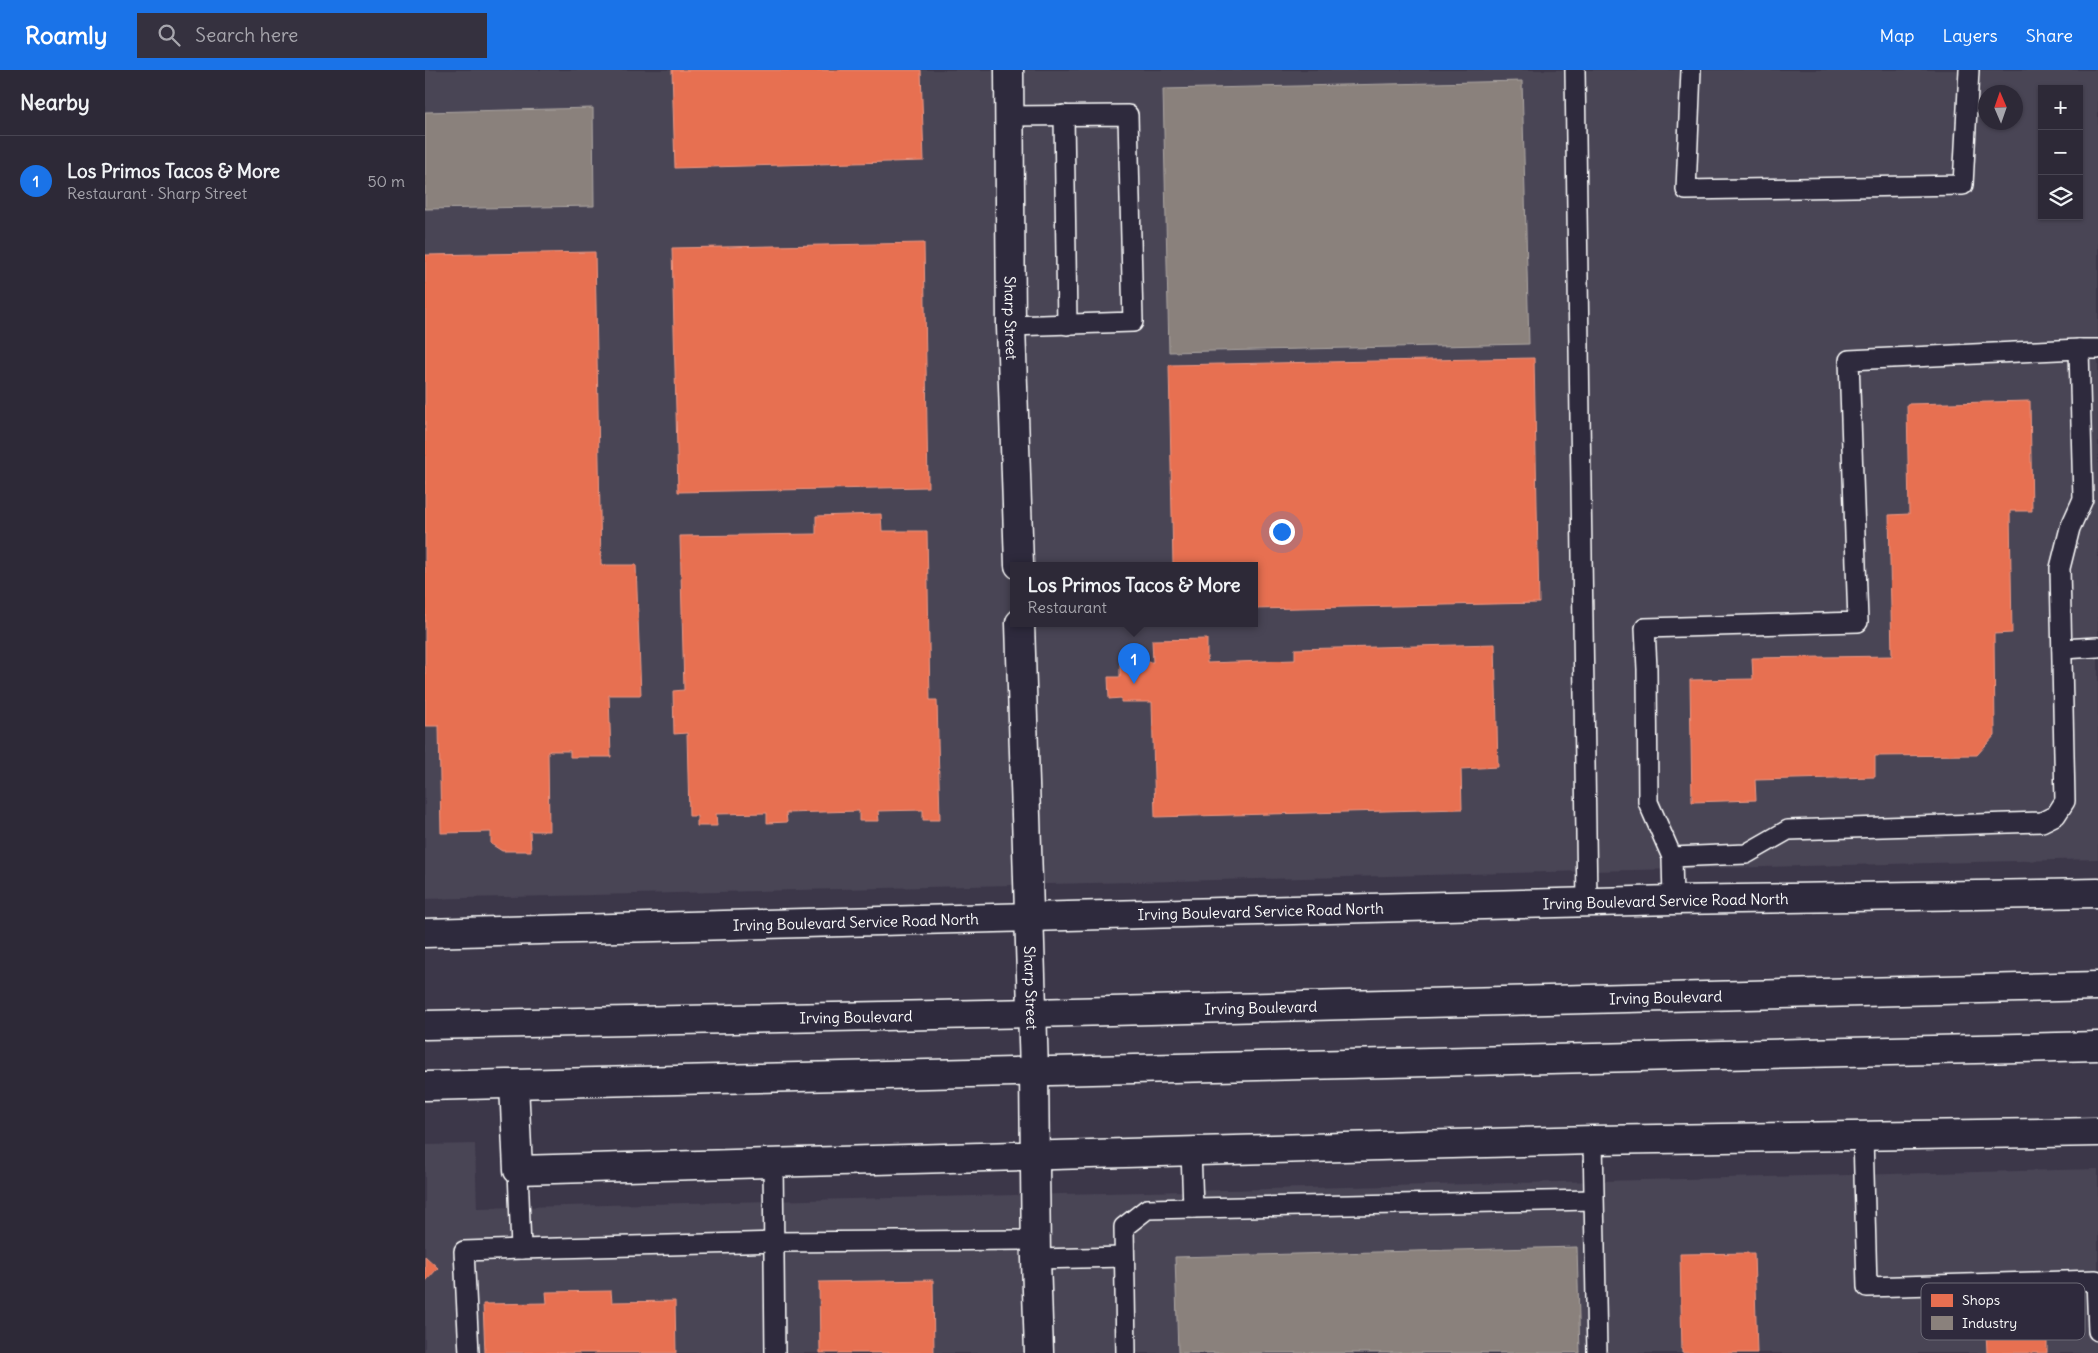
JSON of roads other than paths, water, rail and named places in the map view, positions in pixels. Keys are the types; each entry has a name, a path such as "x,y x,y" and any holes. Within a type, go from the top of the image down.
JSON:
{"street":[{"name":"Sharp Street","path":"1009,70 1011,326 1019,562"},
{"name":"Sharp Street","path":"1020,627 1034,1072 1035,1250 1039,1353"},
{"name":"Irving Boulevard Service Road North","path":"425,932 1029,918 1587,902 2098,892"},
{"name":"Irving Boulevard","path":"425,1025 1032,1013 2098,986"},
{"path":"425,1086 2098,1046"},
{"path":"514,1084 518,1170 1593,1140 2098,1132"}],"lane":[{"path":"1575,70 1587,902"},
{"path":"1691,70 1686,190 1963,185 1969,70"},
{"path":"1064,115 1067,324"},
{"path":"1009,116 1128,115 1133,322 1011,326"},
{"path":"1673,900 1671,857 1648,802 1645,628 1858,622 1849,360 2098,348"},
{"path":"1671,857 1746,854 1788,830 2041,822 2056,816 2065,800 2060,568 2070,528 2083,499 2079,349"},
{"path":"2062,649 2098,647"},
{"path":"1863,1136 1867,1287 1921,1285"},
{"path":"1593,1140 1597,1353"},
{"path":"1191,1151 1193,1208"},
{"path":"773,1162 775,1353"},
{"path":"518,1170 521,1249"},
{"path":"1127,1353 1124,1227 1147,1209 1593,1200"},
{"path":"469,1353 464,1251 775,1242 1035,1250 1124,1257"},
{"path":"1998,1283 2096,1280 2098,1332"}],"place":[{"name":"Los Primos Tacos & More","path":"1134,684"}]}
